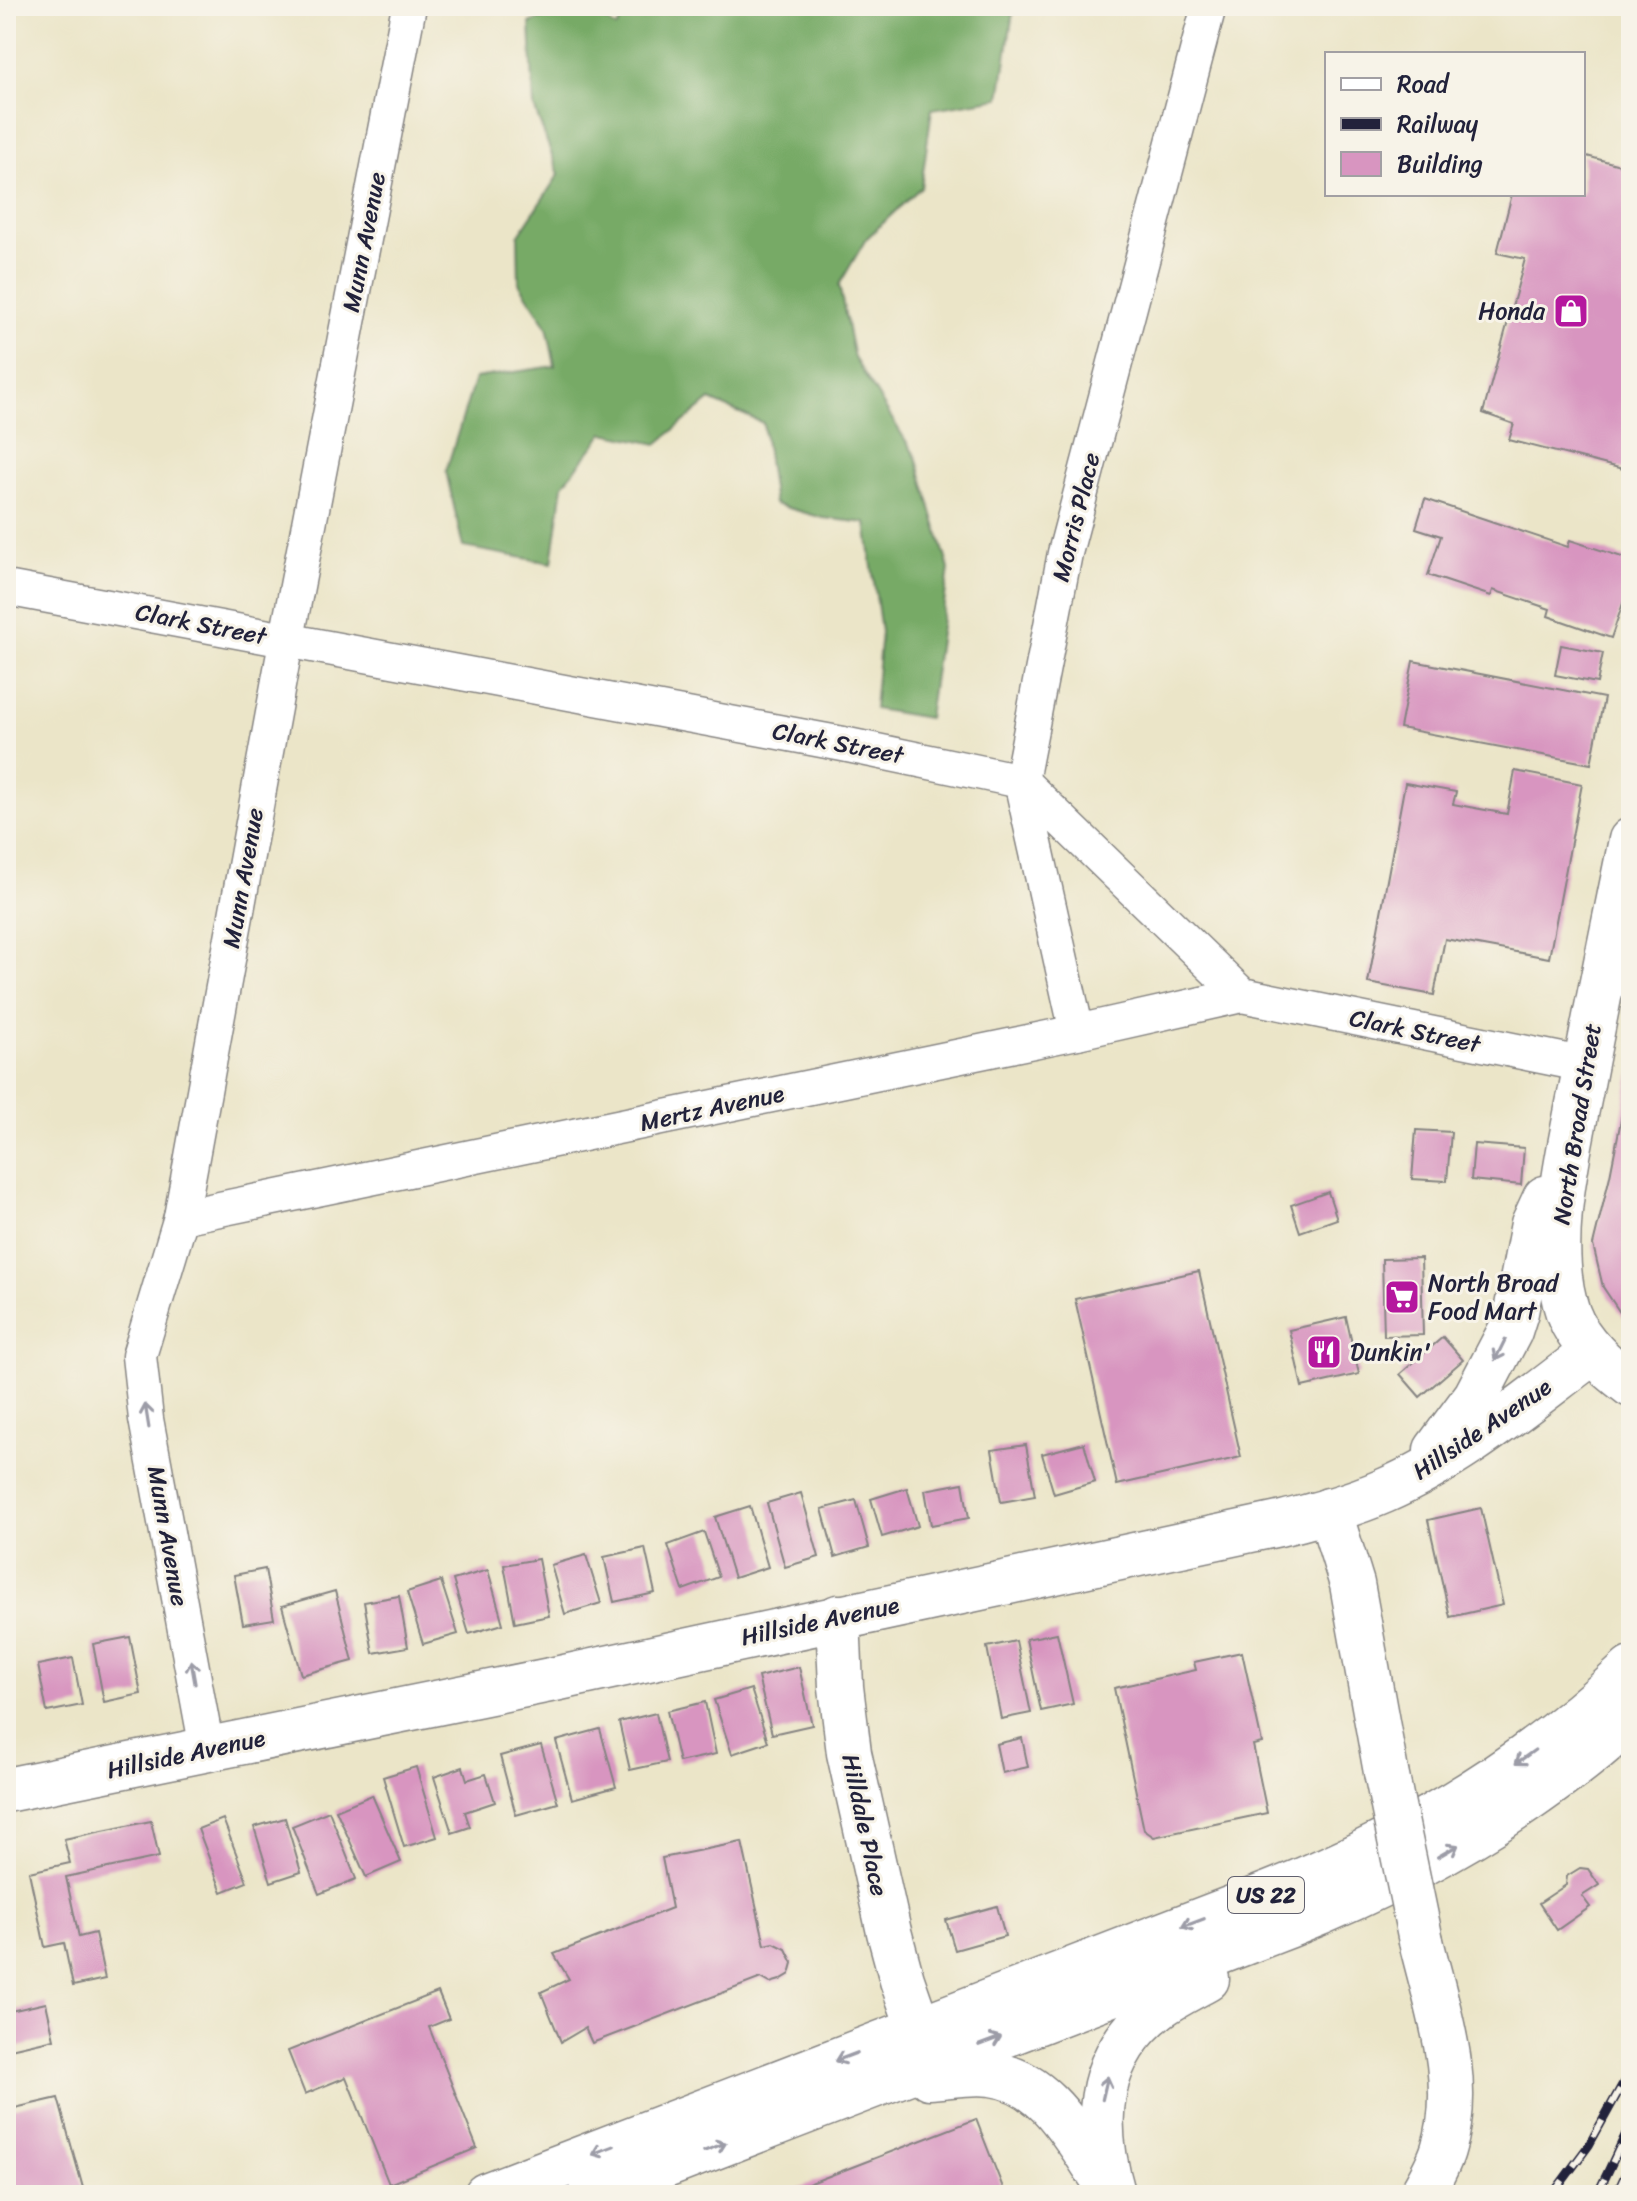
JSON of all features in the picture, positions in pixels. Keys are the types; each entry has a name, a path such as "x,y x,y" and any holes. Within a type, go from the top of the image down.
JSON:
{"main road":[{"name":"North Broad Street","path":"1631,840 1570,1145 1560,1214 1559,1270 1568,1314 1583,1339 1593,1352 1631,1385"},
{"path":"1412,1478 1476,1396 1510,1331 1533,1224 1570,1145"},
{"name":"Hillside Avenue","path":"6,1790 540,1682 1279,1524 1362,1500 1412,1478 1468,1444 1593,1352"},
{"path":"1329,1510 1352,1584 1386,1772 1448,2057 1452,2098 1447,2132 1443,2151 1421,2195"},
{"name":"Hilldale Place","path":"838,1617 842,1708 849,1753 889,1932 919,2029"},
{"name":"US 22","path":"486,2195 1271,1893 1366,1852 1442,1812 1504,1773 1586,1709 1631,1669"},
{"name":"US 22","path":"590,2195 1328,1911 1410,1873 1486,1828 1578,1764 1631,1718"},
{"path":"1113,2194 1101,2137 1101,2105 1108,2075 1132,2032 1159,2007 1178,1995 1328,1911"},
{"path":"891,2079 989,2073 1018,2080 1032,2088 1054,2109 1113,2194"}],"street":[{"name":"Munn Avenue","path":"207,1749 146,1419 139,1356 181,1217 287,640 409,6"},
{"name":"Morris Place","path":"1077,1032 1021,781 1065,553 1209,6"},
{"name":"Clark Street","path":"6,588 828,741 1021,781"},
{"path":"1021,781 1242,995"},
{"name":"Clark Street","path":"1242,995 1586,1065"},
{"name":"Mertz Avenue","path":"181,1217 1077,1032 1242,995"}],"green space":[{"path":"572,6 587,6 616,28 630,6 973,6 1013,12 1000,98 932,109 921,187 866,239 839,285 854,358 916,457 949,569 928,718 874,709 881,632 866,523 823,518 774,504 763,423 710,400 657,444 604,433 563,485 552,563 463,547 446,471 475,378 555,366 547,326 519,283 518,236 559,174 534,107 530,23"}],"building":[{"name":"Honda","path":"1585,156 1631,168 1631,458 1627,470 1509,440 1514,424 1483,413 1525,259 1497,253 1511,196 1585,196"},
{"path":"1425,499 1568,547 1570,540 1631,560 1631,580 1611,638 1548,616 1550,609 1493,590 1491,596 1428,575 1441,536 1416,528"},
{"path":"1561,645 1603,653 1597,683 1555,675"},
{"path":"1413,661 1604,698 1591,764 1400,728"},
{"path":"1515,771 1582,784 1549,958 1445,939 1434,995 1368,983 1405,783 1456,792 1453,804 1507,814"},
{"path":"1630,1074 1631,1329 1603,1287 1593,1245"},
{"path":"1416,1130 1451,1132 1447,1181 1412,1179"},
{"path":"1474,1144 1524,1148 1521,1185 1471,1180"},
{"path":"1328,1192 1337,1219 1300,1232 1291,1205"},
{"name":"North Broad Food Mart","path":"1421,1258 1423,1335 1384,1336 1382,1259"},
{"path":"1199,1271 1241,1457 1117,1485 1075,1299"},
{"name":"Dunkin'","path":"1346,1317 1359,1374 1302,1387 1289,1330"},
{"path":"1443,1337 1463,1360 1420,1397 1400,1374"},
{"path":"1084,1443 1095,1482 1054,1494 1042,1454"},
{"path":"1026,1445 1035,1496 1001,1502 992,1450"},
{"path":"963,1483 969,1518 931,1525 925,1490"},
{"path":"907,1488 918,1526 882,1537 871,1499"},
{"path":"801,1493 819,1557 785,1567 767,1503"},
{"path":"856,1500 869,1547 835,1557 822,1509"},
{"path":"750,1506 768,1567 734,1578 715,1517"},
{"path":"1481,1508 1503,1605 1450,1617 1428,1520"},
{"path":"704,1532 719,1577 683,1590 668,1545"},
{"path":"645,1548 655,1593 614,1602 604,1557"},
{"path":"586,1555 601,1603 565,1614 551,1565"},
{"path":"538,1559 549,1616 515,1623 504,1565"},
{"path":"265,1569 274,1619 243,1624 234,1575"},
{"path":"488,1570 503,1624 469,1634 453,1580"},
{"path":"441,1581 458,1634 423,1644 407,1592"},
{"path":"335,1591 353,1661 301,1675 282,1606"},
{"path":"399,1596 408,1647 373,1653 364,1602"},
{"path":"1057,1633 1073,1704 1041,1711 1026,1639"},
{"path":"130,1637 141,1694 104,1702 93,1644"},
{"path":"1016,1641 1031,1713 1001,1719 987,1647"},
{"path":"1242,1652 1262,1743 1253,1745 1267,1813 1154,1837 1144,1830 1114,1688 1196,1670 1194,1662"},
{"path":"73,1658 82,1705 47,1712 38,1665"},
{"path":"799,1667 812,1725 772,1734 758,1677"},
{"path":"751,1689 768,1742 732,1754 714,1700"},
{"path":"705,1702 716,1754 679,1762 667,1711"},
{"path":"656,1713 667,1762 630,1770 619,1722"},
{"path":"600,1729 616,1787 572,1799 556,1741"},
{"path":"1022,1738 1028,1767 1002,1773 996,1744"},
{"path":"541,1745 558,1803 516,1815 500,1756"},
{"path":"416,1767 437,1837 404,1847 383,1777"},
{"path":"463,1767 467,1780 486,1774 495,1802 465,1812 470,1827 452,1833 434,1777"},
{"path":"372,1795 401,1862 366,1877 336,1810"},
{"path":"329,1811 356,1879 319,1894 292,1826"},
{"path":"285,1818 301,1872 271,1882 254,1827"},
{"path":"223,1819 247,1882 222,1892 198,1829"},
{"path":"151,1821 159,1857 66,1877 79,1937 95,1933 105,1979 73,1986 64,1943 45,1947 29,1872 70,1863 64,1839"},
{"path":"742,1842 765,1945 774,1943 786,1949 793,1963 790,1974 770,1983 761,1978 592,2043 585,2028 561,2042 541,1992 569,1979 554,1954 672,1908 662,1858"},
{"path":"1580,1868 1588,1869 1599,1885 1582,1896 1590,1907 1557,1930 1539,1903 1566,1885 1567,1876"},
{"path":"997,1906 1005,1936 955,1950 946,1920"},
{"path":"438,1992 449,2019 429,2027 477,2148 389,2184 346,2077 305,2094 288,2051"},
{"path":"46,2003 54,2039 6,2050 6,2012"},
{"path":"58,2098 85,2195 6,2195 6,2110"},
{"path":"976,2119 1005,2193 1001,2195 780,2195"}],"railway":[{"path":"1552,2195 1589,2145 1631,2069"},
{"path":"1597,2195 1631,2123"},
{"path":"1616,2195 1631,2162"}],"place":[{"name":"Honda","path":"1571,311"},
{"name":"North Broad Food Mart","path":"1402,1297"},
{"name":"Dunkin'","path":"1324,1352"}]}
